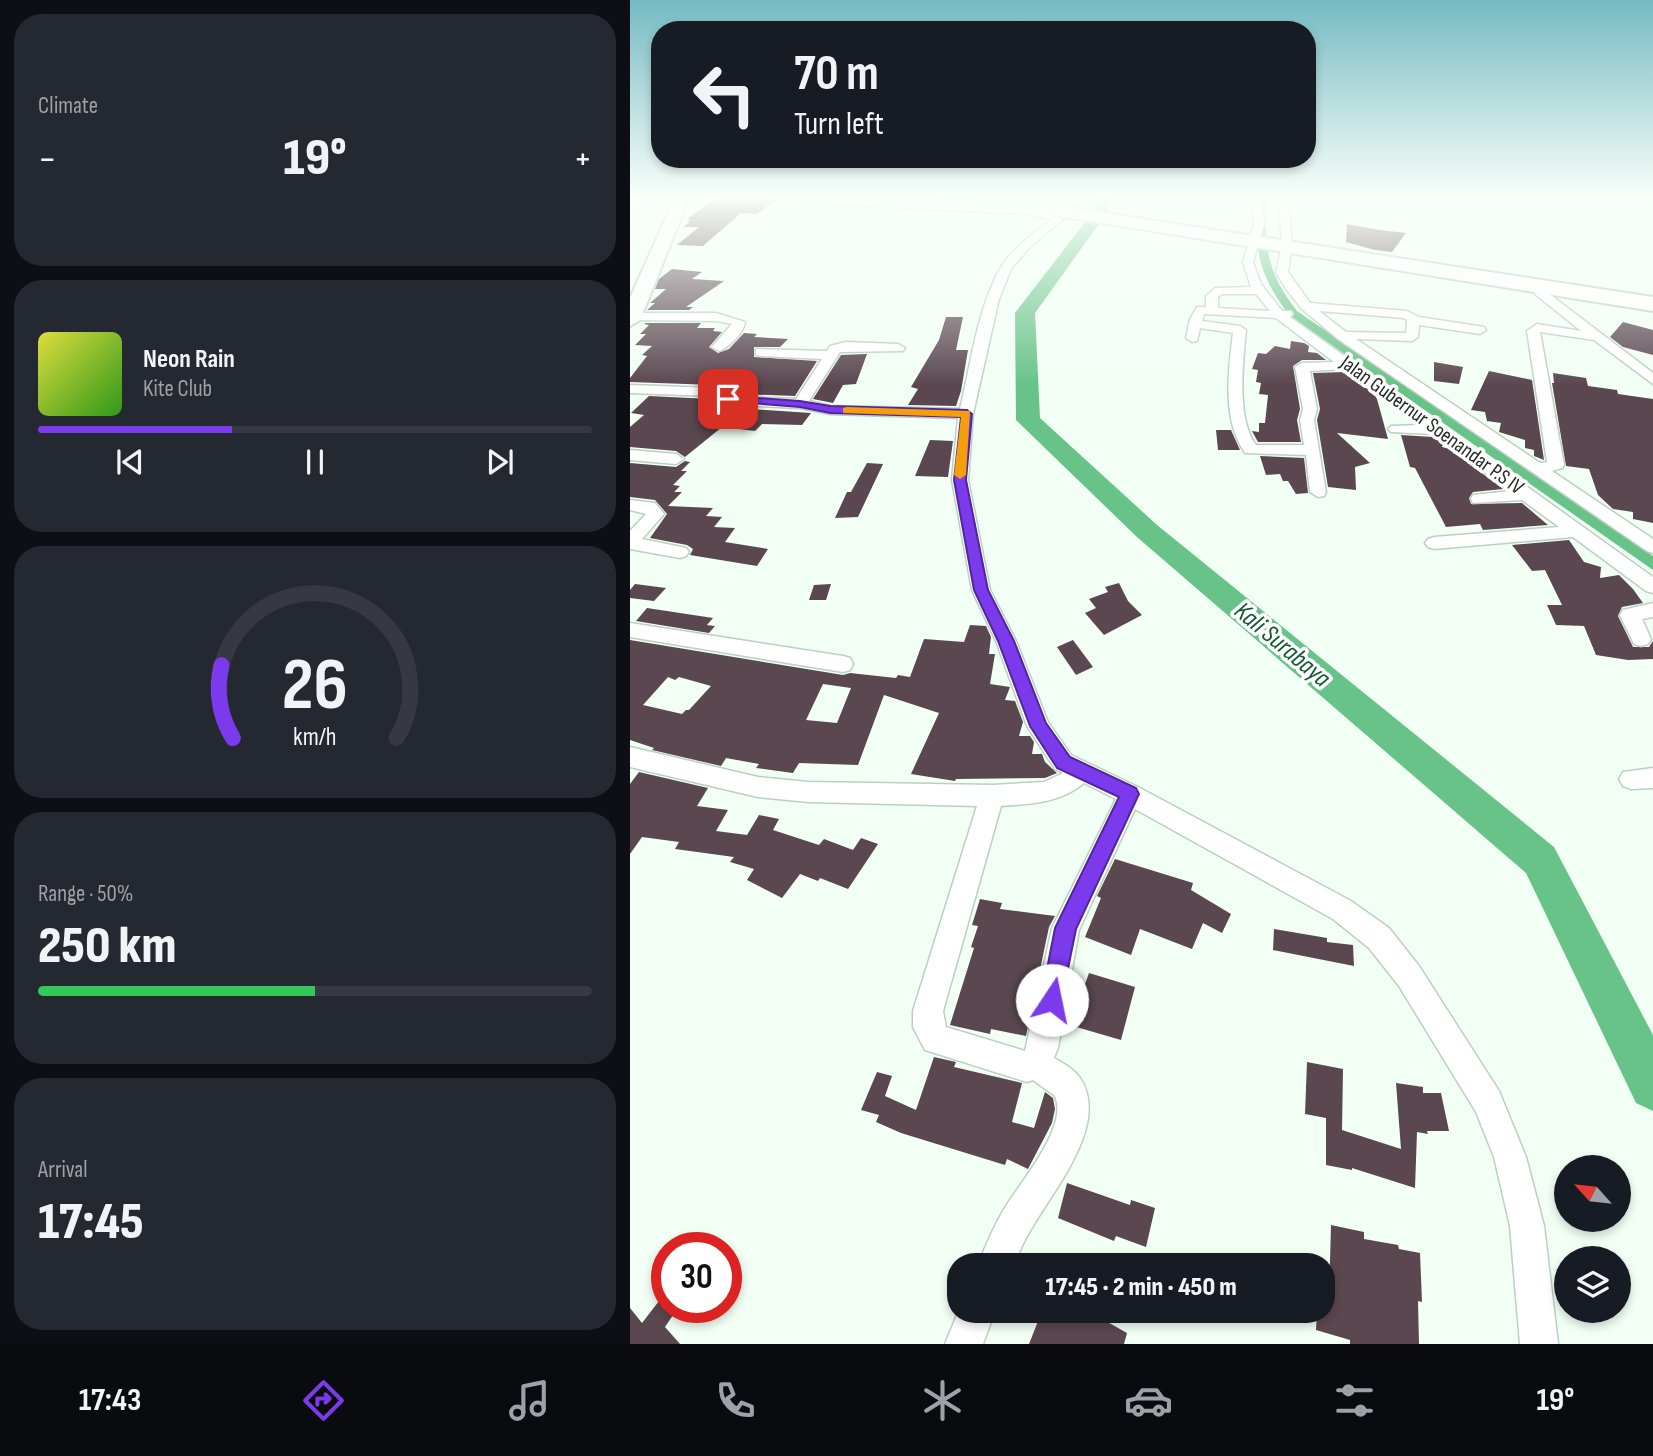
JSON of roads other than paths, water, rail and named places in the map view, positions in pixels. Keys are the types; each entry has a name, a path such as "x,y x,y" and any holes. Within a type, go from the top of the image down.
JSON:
{"highway":[{"path":"1383,261 1653,304"}],"main road":[{"path":"631,319 656,261"}],"street":[{"path":"1012,261 1006,268 993,299 967,414 960,480 981,590 1006,641 1038,726 1063,762 1130,794 1342,910 1378,938 1409,976 1488,1102 1510,1157 1527,1226 1539,1344"},
{"name":"Jalan Gubernur Soenandar P.S IV","path":"1248,261 1252,279 1258,291 1281,315 1527,494 1555,511 1577,531 1653,586"},
{"path":"1283,261 1282,272 1305,309 1538,468 1585,504 1653,547"},
{"path":"1537,285 1539,292 1653,380"},
{"path":"1212,311 1212,296 1219,290 1258,291"},
{"path":"1192,338 1199,311 1281,315 1305,309 1407,315 1413,320 1480,330"},
{"path":"631,319 716,317 739,322 738,328 719,347"},
{"path":"1343,336 1367,334 1413,341 1413,320"},
{"path":"1197,324 1240,330 1234,378 1241,428 1248,449 1313,450"},
{"path":"1538,468 1556,465 1533,331 1537,328 1597,337"},
{"path":"800,404 835,349 846,346 898,348"},
{"path":"761,352 830,355"},
{"path":"1318,492 1307,420 1310,409 1304,366 1348,365"},
{"path":"1305,375 1365,375 1388,368"},
{"path":"630,389 714,392 735,401 800,404 843,410 967,414"},
{"path":"1396,429 1439,430"},
{"path":"630,455 676,459"},
{"path":"1479,499 1527,494"},
{"path":"1555,511 1585,504"},
{"path":"630,505 649,507 655,514 630,543"},
{"path":"1434,542 1577,531"},
{"path":"630,543 680,552"},
{"path":"1641,639 1630,615 1653,610"},
{"path":"630,630 843,664"},
{"path":"630,757 758,787 809,792 992,796 1045,792 1067,783 1081,772"},
{"path":"1035,1064 1043,1048 1066,928 1130,794"},
{"path":"992,796 928,1011 928,1027 936,1039 1020,1067 1035,1064 1065,1084 1072,1093 1074,1107 1065,1138 1051,1169 1014,1224 1001,1253"},
{"path":"964,1344 972,1323"}],"waterway":[{"name":"Kali Surabaya","path":"1064,261 1025,313 1028,420 1147,531 1540,860 1653,1086"},
{"path":"1264,261 1273,283 1293,313 1653,564"}]}
